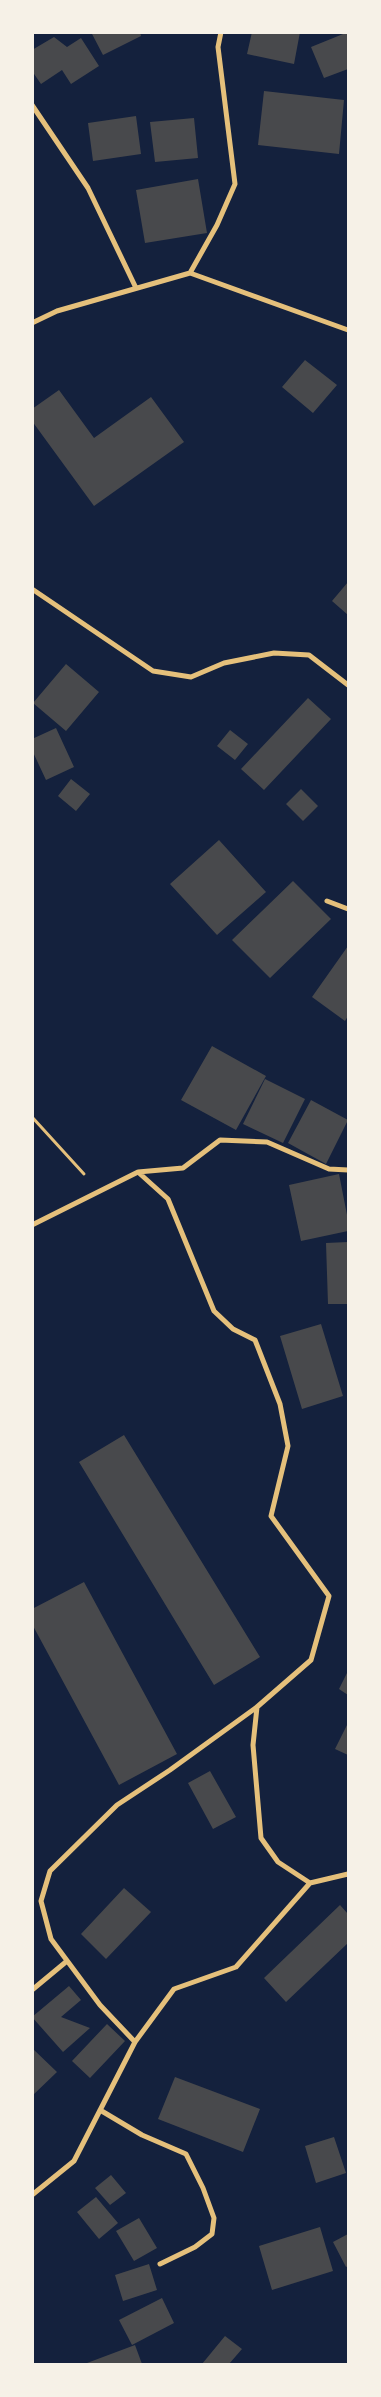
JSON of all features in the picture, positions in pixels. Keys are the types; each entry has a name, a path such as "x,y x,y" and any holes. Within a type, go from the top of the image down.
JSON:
{"street":[{"path":"190,273 217,225 235,184 218,48 221,32"},
{"path":"32,105 88,188 136,288"},
{"path":"32,324 57,311 190,273 348,330"},
{"path":"32,589 153,670 191,677 224,663 274,653 309,655 348,685"},
{"path":"327,901 348,909"},
{"path":"32,1225 138,1172 183,1168 220,1140 268,1142 329,1169 348,1170"},
{"path":"135,2042 100,2005 51,1939 41,1901 50,1870 117,1805 170,1770 256,1707 311,1660 329,1596 271,1516 288,1446 280,1404 255,1340 233,1329 214,1312 168,1199 138,1172"},
{"path":"256,1707 253,1745 262,1838 278,1862 310,1883"},
{"path":"32,2195 74,2161 135,2042 174,1989 236,1966 310,1883 348,1874"},
{"path":"32,1990 68,1961"},
{"path":"100,2110 142,2135 186,2154 203,2188 214,2218 212,2234 195,2247 160,2264"}],"path":[{"path":"32,1117 98,1193"}],"building":[{"path":"91,32 140,32 141,36 103,55"},
{"path":"252,32 300,32 294,64 247,54"},
{"path":"348,32 348,69 324,78 311,47"},
{"path":"54,37 67,47 81,38 99,66 71,84 62,70 41,84 32,71 32,50"},
{"path":"264,91 344,100 339,154 258,145"},
{"path":"136,116 141,154 93,161 88,123"},
{"path":"194,118 198,158 155,162 150,122"},
{"path":"198,179 207,233 145,243 136,190"},
{"path":"305,360 337,385 313,413 282,387"},
{"path":"59,390 94,438 151,397 184,442 94,506 32,421 32,409"},
{"path":"348,582 348,615 332,601"},
{"path":"66,664 99,692 66,731 33,703"},
{"path":"308,698 331,719 264,790 241,769"},
{"path":"56,728 74,767 46,780 32,750 32,739"},
{"path":"230,730 248,744 235,760 217,746"},
{"path":"71,779 90,794 76,811 58,796"},
{"path":"301,789 318,806 303,821 286,804"},
{"path":"219,840 266,892 217,935 170,884"},
{"path":"293,881 331,919 270,978 232,940"},
{"path":"348,946 348,1016 345,1021 312,997"},
{"path":"212,1046 266,1076 236,1130 181,1100"},
{"path":"265,1079 305,1099 283,1143 243,1124"},
{"path":"311,1100 348,1120 326,1164 288,1143"},
{"path":"339,1174 348,1220 348,1231 301,1241 289,1185"},
{"path":"348,1242 348,1304 328,1304 326,1243"},
{"path":"321,1324 343,1396 302,1409 280,1336"},
{"path":"124,1435 260,1657 214,1685 79,1462"},
{"path":"84,1582 177,1754 119,1785 32,1624 32,1609"},
{"path":"348,1671 348,1695 339,1689"},
{"path":"348,1723 348,1755 335,1749"},
{"path":"210,1771 236,1817 213,1829 188,1783"},
{"path":"124,1888 151,1912 106,1959 81,1934"},
{"path":"340,1905 348,1914 348,1943 286,2002 264,1978"},
{"path":"69,1986 81,2000 61,2017 90,2028 63,2052 32,2017"},
{"path":"107,2024 125,2041 90,2078 72,2061"},
{"path":"32,2048 57,2072 32,2096"},
{"path":"175,2077 260,2109 243,2152 158,2119"},
{"path":"334,2137 346,2173 316,2183 305,2146"},
{"path":"111,2175 126,2193 110,2205 95,2188"},
{"path":"96,2197 118,2223 99,2239 77,2212"},
{"path":"139,2218 157,2248 134,2261 116,2231"},
{"path":"320,2227 333,2271 272,2290 259,2246"},
{"path":"348,2234 348,2266 346,2267 333,2242"},
{"path":"149,2264 157,2290 123,2301 115,2275"},
{"path":"162,2298 174,2323 132,2345 119,2320"},
{"path":"225,2336 242,2349 229,2364 202,2364"},
{"path":"135,2345 142,2364 87,2364 87,2363"}]}
